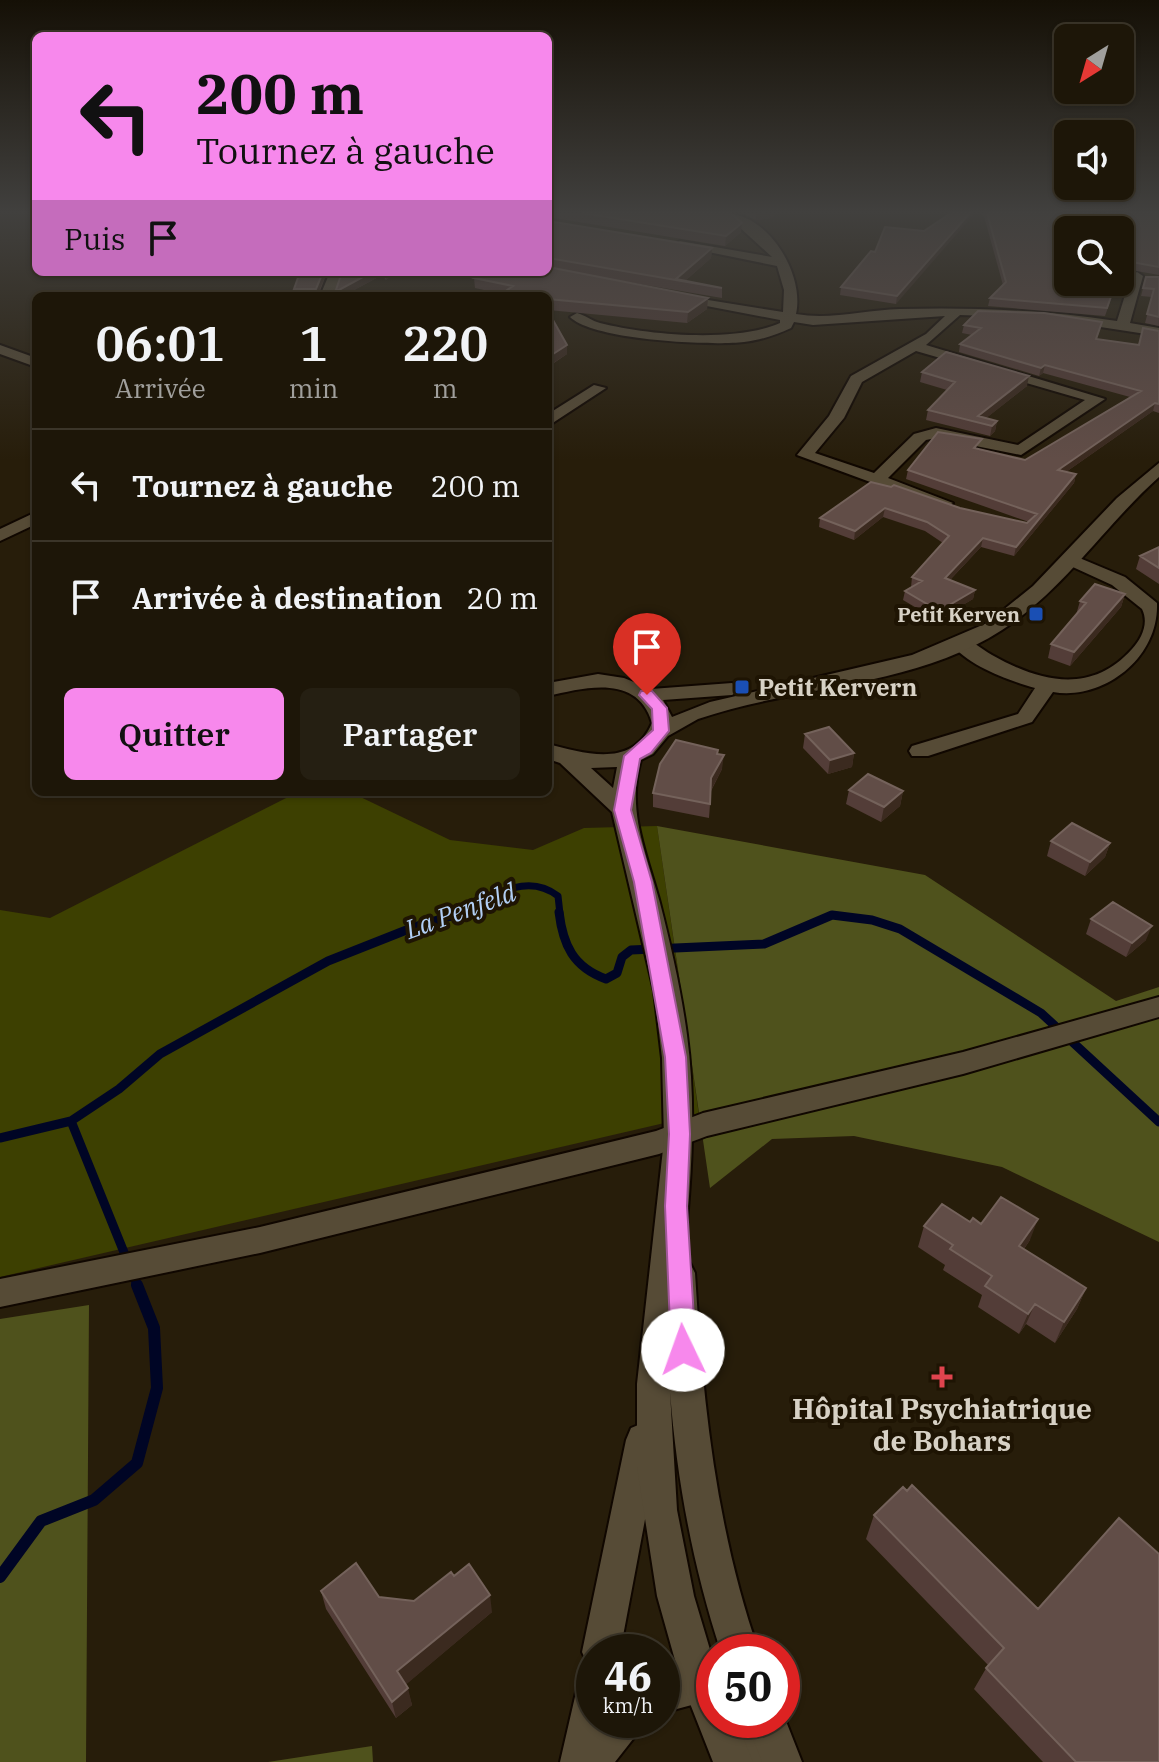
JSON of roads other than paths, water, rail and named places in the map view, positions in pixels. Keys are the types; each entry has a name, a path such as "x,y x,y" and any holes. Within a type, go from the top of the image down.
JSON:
{"street":[{"path":"714,345 777,331 786,325 789,318 792,295"},
{"path":"1122,326 1135,295"},
{"path":"660,296 789,318 838,321 891,313 957,311 1042,314 1159,332"},
{"path":"957,311 931,337 856,379 836,418 805,455 809,459 878,478 965,510"},
{"path":"577,317 591,331 734,340"},
{"path":"878,478 925,435 936,433 1021,450 1097,399 914,346"},
{"path":"0,349 32,361"},
{"path":"556,409 599,388"},
{"path":"556,409 585,417"},
{"path":"558,755 601,762 632,756 645,749 661,731 691,715 717,706 884,669 960,643 993,628 1022,608 1123,501 1159,468"},
{"path":"0,536 32,519"},
{"path":"960,643 1012,672 1048,684 1076,689 1119,674 1136,660 1152,637 1156,618 1147,602 1104,574 1070,559"},
{"path":"552,670 585,680 618,683 647,695 706,693 939,650"},
{"path":"552,689 585,680"},
{"path":"920,751 1025,718 1048,684"},
{"path":"647,695 659,708 661,731"},
{"path":"558,755 623,810"},
{"path":"605,1634 654,1387 676,1206 680,1134 676,1057 643,882 623,810 632,756"},
{"path":"0,1293 260,1240 963,1063 1159,1007"},
{"path":"676,1206 685,1379 697,1485 729,1634"},
{"path":"654,1387 657,1476 668,1562 696,1647"},
{"path":"580,1762 585,1738"},
{"path":"590,1762 609,1738"},
{"path":"725,1738 733,1762"},
{"path":"753,1738 762,1762"},
{"path":"773,1738 782,1762"}],"waterway":[{"name":"La Penfeld","path":"464,912 509,889 534,886 558,896 560,914"},
{"name":"La Penfeld","path":"71,1121 119,1089 160,1054 328,961 414,927 464,912"},
{"name":"La Penfeld","path":"559,912 563,935 572,953 585,968 606,979 617,973 622,957 631,950 764,944 832,915 872,920 900,929 1041,1013 1159,1122"},
{"name":"La Penfeld","path":"0,1138 71,1121"},
{"path":"71,1121 138,1287"},
{"path":"0,1577 41,1521 94,1500 137,1463 157,1388 154,1328 137,1285"}],"place":[{"name":"Petit Kerven","path":"1036,614"},
{"name":"Petit Kervern","path":"742,687"},
{"name":"Hôpital Psychiatrique de Bohars","path":"942,1377"}]}
